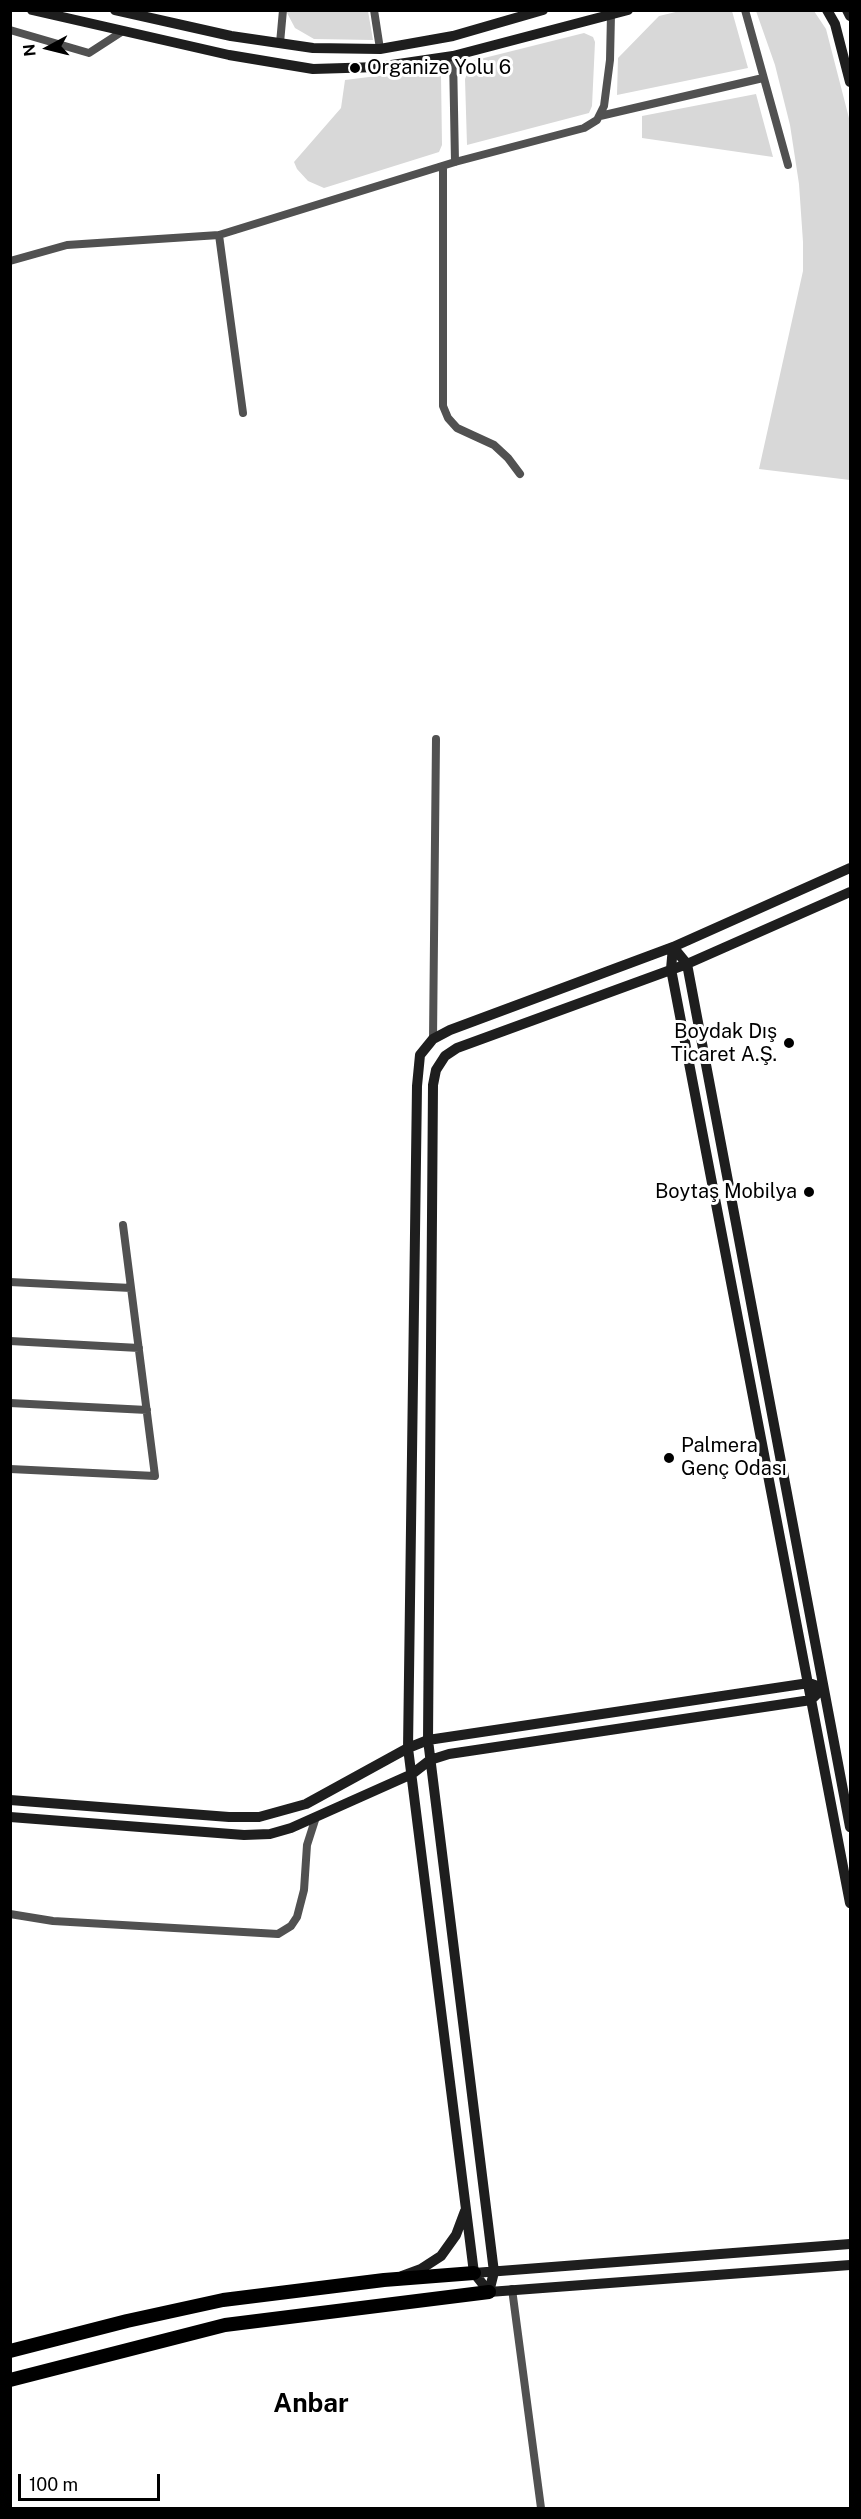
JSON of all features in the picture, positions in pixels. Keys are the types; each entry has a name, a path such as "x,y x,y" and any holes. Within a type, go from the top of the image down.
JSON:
{"highway":[{"path":"10,2351 127,2321 223,2300 384,2280 474,2273"},
{"path":"10,2380 225,2325 489,2292"}],"street":[{"path":"32,10 228,55 313,69 378,68 453,56 628,10"},
{"path":"115,10 231,36 313,48 380,49 453,36 543,10"},
{"path":"280,43 283,10"},
{"path":"374,10 380,49"},
{"path":"744,10 788,165"},
{"path":"827,10 835,24 850,82"},
{"path":"848,10 850,16"},
{"path":"600,116 610,60 611,14"},
{"path":"10,30 88,53 123,31"},
{"path":"453,56 455,162"},
{"path":"10,261 67,245 219,235 455,162 584,128 600,116 763,78"},
{"path":"443,166 443,406 448,418 457,428 494,446 508,458 520,474"},
{"path":"219,235 243,413"},
{"path":"433,1038 436,739"},
{"path":"489,2292 474,2273 408,1748 417,1070 420,1055 433,1038 673,947 850,868"},
{"path":"489,2292 494,2272 428,1740 433,1085 436,1070 445,1056 457,1047 687,964 850,892"},
{"path":"673,947 687,964 850,1827"},
{"path":"673,947 671,969 850,1903"},
{"path":"10,1469 155,1476 123,1225"},
{"path":"10,1282 131,1288"},
{"path":"10,1341 139,1348"},
{"path":"10,1403 147,1410"},
{"path":"10,1800 239,1818 259,1817 306,1804 408,1748 428,1740 808,1683 823,1688"},
{"path":"10,1817 244,1835 280,1831 412,1774 430,1760 448,1754 811,1700 823,1688"},
{"path":"10,1914 53,1921 278,1934 291,1926 297,1917 304,1890 307,1845 316,1817"},
{"path":"384,2280 421,2269 441,2256 456,2235 466,2207"},
{"path":"474,2273 850,2244"},
{"path":"489,2292 850,2265"},
{"path":"512,2289 541,2508"}],"shaded area":[{"path":"286,11 368,11 373,40 314,39 295,28"},
{"path":"680,11 732,11 748,68 617,95 618,58 659,16"},
{"path":"756,11 814,11 826,29 850,122 850,480 759,469 803,271 803,242 799,184 790,125 775,65"},
{"path":"584,33 593,37 595,42 592,106 589,113 467,145 465,79 472,61"},
{"path":"433,69 441,75 442,145 439,152 324,188 308,181 297,169 294,162 341,108 345,80"},
{"path":"756,94 773,157 642,138 642,116"}],"place":[{"name":"Organize Yolu 6","path":"355,68"},
{"name":"Boydak Dış Ticaret A.Ş.","path":"789,1043"},
{"name":"Boytaş Mobilya","path":"809,1192"},
{"name":"Palmera Genç Odası","path":"669,1458"}],"district":[{"name":"Anbar","path":"311,2404"}]}
